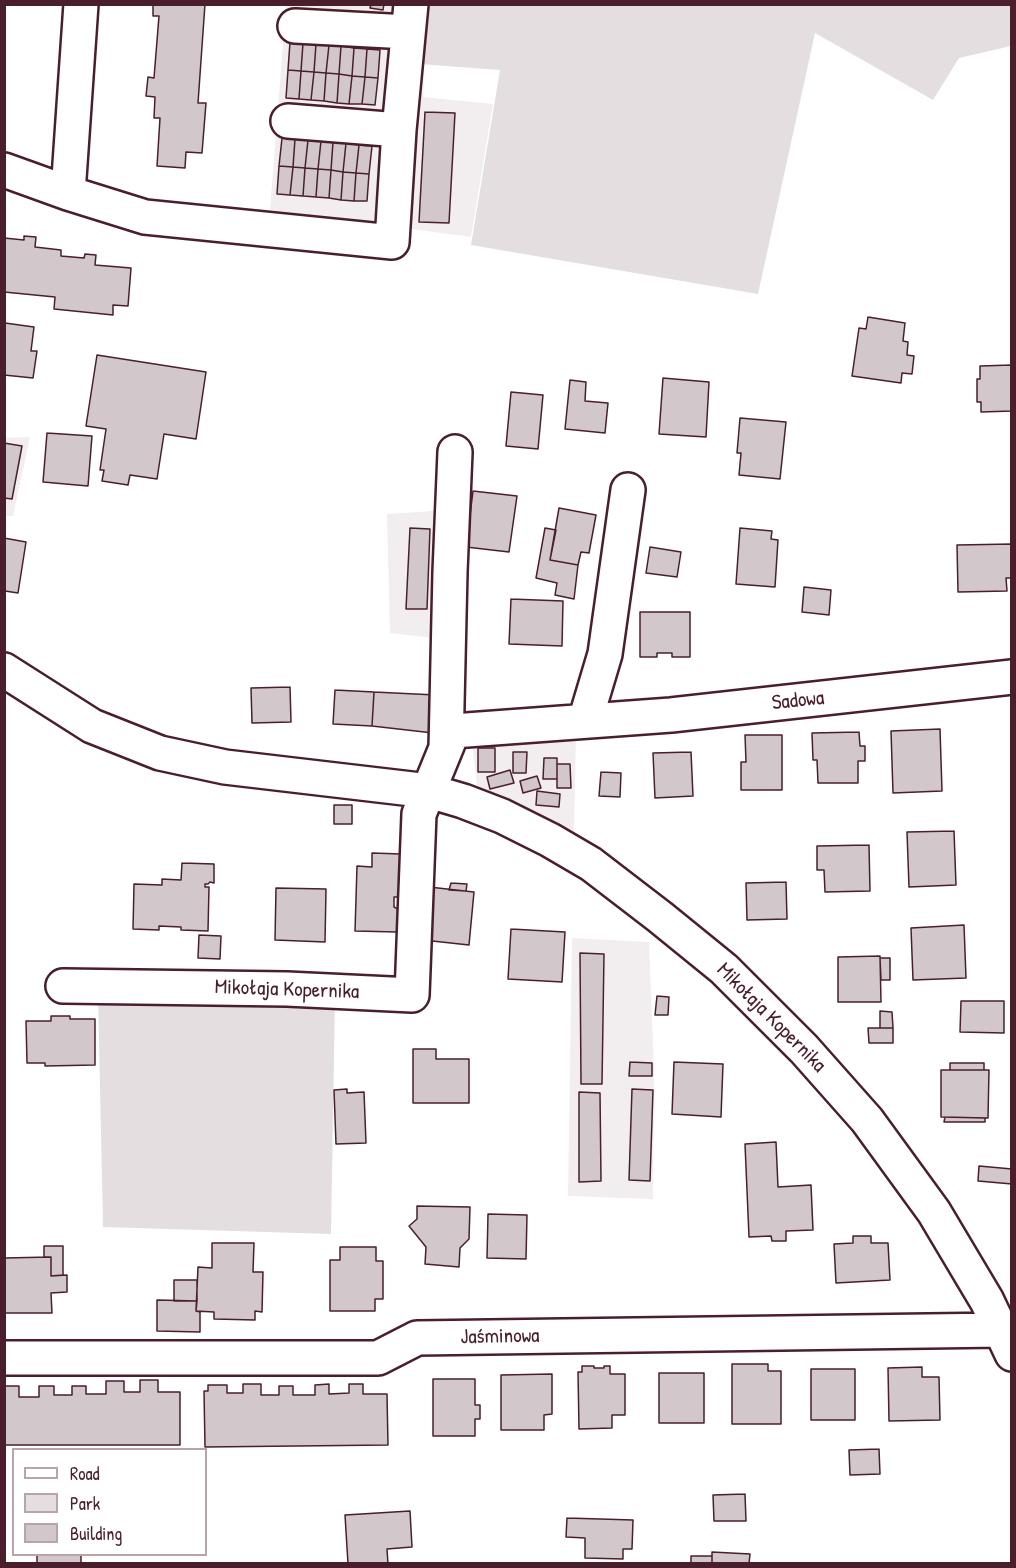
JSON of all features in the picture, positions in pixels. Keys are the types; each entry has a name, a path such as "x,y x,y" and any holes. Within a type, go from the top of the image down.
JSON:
{"street":[{"path":"68,193 81,4"},
{"path":"4,170 145,217 392,242 409,18 295,26"},
{"path":"288,121 399,130"},
{"path":"446,748 455,452"},
{"path":"585,721 605,654 628,490"},
{"name":"Mikołaja Kopernika","path":"4,670 92,726 160,753 225,767 429,791 502,816 591,864 724,969 804,1049 867,1120 933,1212 987,1301 1006,1342"},
{"name":"Sadowa","path":"429,791 453,731 670,715 1011,677"},
{"name":"Mikołaja Kopernika","path":"63,986 412,995 419,814 429,791"},
{"name":"Jaśminowa","path":"4,1358 378,1358 417,1338 1006,1342"}],"shaded area":[{"path":"286,5 426,5 423,97 493,104 471,237 270,210"},
{"path":"30,437 13,516 5,516 5,438"},
{"path":"448,510 433,638 390,633 387,514"},
{"path":"576,736 574,831 478,791 472,746"},
{"path":"572,938 649,942 654,1071 653,1199 568,1196"}],"green space":[{"path":"423,5 1011,5 1011,46 959,58 933,100 815,33 758,294 471,245 500,70 419,64"},
{"path":"98,992 335,997 331,1234 103,1227"}],"building":[{"path":"153,4 205,4 198,103 206,103 202,153 186,152 185,168 157,166 160,118 154,118 155,97 146,96 148,77 154,78 159,16 153,16"},
{"path":"371,4 384,4 383,10 370,8"},
{"path":"290,42 303,43 301,71 288,70"},
{"path":"303,43 316,44 314,72 301,71"},
{"path":"316,44 329,45 326,73 314,72"},
{"path":"329,45 341,46 339,74 326,73"},
{"path":"341,46 354,48 352,76 339,74"},
{"path":"354,48 367,49 365,77 352,76"},
{"path":"367,49 380,50 378,78 365,77"},
{"path":"288,70 301,71 299,99 286,98"},
{"path":"301,71 314,72 311,100 299,99"},
{"path":"314,72 326,73 324,101 311,100"},
{"path":"326,73 339,74 337,103 324,101"},
{"path":"339,74 352,76 349,104 337,103"},
{"path":"352,76 365,77 362,104 349,104"},
{"path":"365,77 378,78 375,105 362,104"},
{"path":"425,112 455,113 449,223 419,222"},
{"path":"282,138 295,139 293,167 279,166"},
{"path":"295,139 308,140 305,168 293,167"},
{"path":"308,140 321,141 318,169 305,168"},
{"path":"321,141 333,142 331,170 318,169"},
{"path":"333,142 346,143 343,172 331,170"},
{"path":"346,143 359,145 356,173 343,172"},
{"path":"359,145 372,146 369,174 356,173"},
{"path":"279,166 293,167 290,195 277,194"},
{"path":"293,167 305,168 303,196 290,195"},
{"path":"305,168 318,169 316,197 303,196"},
{"path":"318,169 331,170 329,198 316,197"},
{"path":"331,170 343,172 341,200 329,198"},
{"path":"343,172 356,173 354,201 341,200"},
{"path":"356,173 369,174 367,201 354,201"},
{"path":"24,236 36,237 35,247 61,250 61,256 84,258 85,254 96,255 95,265 131,268 128,306 113,305 113,315 54,309 55,297 4,292 4,238 24,240"},
{"path":"868,317 905,323 903,341 908,342 907,355 914,356 912,374 902,373 901,383 852,376 859,328 866,329"},
{"path":"5,323 34,327 31,351 37,351 33,378 4,375"},
{"path":"97,355 206,372 196,439 164,434 157,479 130,475 128,485 102,481 104,470 100,470 106,429 86,426"},
{"path":"1012,365 1012,411 981,412 981,402 977,402 977,379 980,379 980,366"},
{"path":"663,378 709,382 706,437 659,434"},
{"path":"570,380 586,382 585,401 608,403 605,433 565,429"},
{"path":"511,392 543,395 538,449 506,446"},
{"path":"740,418 786,422 780,479 739,475 741,453 737,453"},
{"path":"47,433 92,436 88,486 43,482"},
{"path":"4,443 22,446 12,499 4,498"},
{"path":"473,491 517,496 509,552 466,547"},
{"path":"559,508 596,515 589,553 581,552 578,565 550,560"},
{"path":"410,528 430,529 427,609 406,609"},
{"path":"545,528 556,530 550,560 578,565 574,599 555,595 557,583 536,578"},
{"path":"740,528 772,531 771,539 778,540 775,587 736,584"},
{"path":"4,538 26,542 18,593 5,591 5,595"},
{"path":"1012,544 1012,578 1006,578 1007,591 958,592 957,545"},
{"path":"650,547 681,552 677,577 646,573"},
{"path":"804,587 831,590 829,615 802,612"},
{"path":"511,599 563,601 562,646 509,644"},
{"path":"640,612 690,612 690,657 672,657 672,653 657,653 657,657 640,657"},
{"path":"290,687 291,722 252,723 251,688"},
{"path":"335,690 374,692 372,726 333,724"},
{"path":"374,692 436,695 433,733 372,726"},
{"path":"940,729 942,791 893,793 891,731"},
{"path":"859,732 860,746 865,746 865,761 858,761 858,783 818,783 817,760 813,760 812,733"},
{"path":"745,735 782,735 782,790 741,790 741,762 746,762"},
{"path":"478,748 495,748 495,772 478,772"},
{"path":"513,752 527,752 526,773 513,773"},
{"path":"691,752 693,796 655,798 653,753"},
{"path":"544,758 557,758 557,779 543,779"},
{"path":"557,764 570,764 571,788 557,788"},
{"path":"510,770 514,783 490,789 487,777"},
{"path":"601,772 621,773 620,797 599,796"},
{"path":"537,776 541,788 523,793 520,781"},
{"path":"537,791 560,794 559,807 536,805"},
{"path":"334,805 352,805 352,824 334,824"},
{"path":"954,831 956,885 909,887 907,832"},
{"path":"869,845 870,891 825,892 824,870 817,870 817,846"},
{"path":"372,853 401,854 399,897 394,897 394,907 398,909 397,932 355,931 357,866 372,867"},
{"path":"182,863 214,864 214,883 205,884 205,887 209,887 208,931 159,926 159,930 133,929 134,884 162,885 162,879 181,880"},
{"path":"786,882 787,919 747,920 746,883"},
{"path":"451,883 467,884 466,891 449,890"},
{"path":"429,887 474,892 469,945 423,940"},
{"path":"276,888 326,889 325,942 275,940"},
{"path":"964,925 966,978 913,980 911,928"},
{"path":"511,929 565,932 562,982 508,979"},
{"path":"199,935 221,936 220,959 198,958"},
{"path":"580,953 604,954 602,1084 581,1084"},
{"path":"880,956 881,1002 838,1002 838,957"},
{"path":"880,958 890,958 890,980 881,980"},
{"path":"657,996 669,997 668,1015 655,1015"},
{"path":"961,1001 1004,1001 1004,1033 960,1032"},
{"path":"880,1011 892,1012 893,1028 880,1028"},
{"path":"51,1016 95,1019 95,1065 45,1066 45,1063 27,1063 26,1021 51,1021"},
{"path":"868,1028 893,1028 893,1043 869,1043"},
{"path":"413,1049 436,1049 436,1059 469,1059 469,1103 413,1103"},
{"path":"630,1062 652,1063 652,1076 629,1076"},
{"path":"674,1062 723,1064 721,1117 672,1114"},
{"path":"950,1063 984,1063 984,1070 950,1070"},
{"path":"941,1070 989,1070 988,1118 941,1117"},
{"path":"347,1089 347,1093 364,1092 366,1143 336,1144 334,1090"},
{"path":"632,1089 653,1090 650,1181 629,1180"},
{"path":"579,1092 600,1093 601,1181 579,1182"},
{"path":"945,1117 985,1118 985,1122 944,1122"},
{"path":"776,1142 778,1187 811,1185 813,1230 786,1231 786,1241 772,1241 771,1236 749,1237 745,1144"},
{"path":"979,1166 1012,1169 1012,1184 978,1181"},
{"path":"417,1206 470,1207 469,1239 460,1248 459,1267 425,1264 426,1247 409,1226 417,1219"},
{"path":"488,1214 527,1215 526,1259 487,1258"},
{"path":"853,1236 871,1236 871,1243 888,1243 890,1280 836,1283 834,1244 853,1243"},
{"path":"212,1243 254,1243 253,1272 263,1272 262,1312 255,1311 255,1320 214,1319 214,1312 196,1311 198,1267 212,1268"},
{"path":"44,1246 63,1246 63,1275 51,1276 51,1257 44,1257"},
{"path":"340,1247 376,1247 376,1261 383,1261 383,1299 375,1299 375,1311 330,1311 330,1260 340,1260"},
{"path":"51,1257 51,1276 67,1275 67,1292 51,1293 52,1313 4,1313 4,1258"},
{"path":"174,1280 197,1280 197,1301 174,1301"},
{"path":"157,1300 197,1301 196,1311 200,1312 200,1332 157,1331"},
{"path":"732,1364 768,1364 768,1371 781,1371 781,1424 732,1424"},
{"path":"582,1366 604,1368 604,1366 610,1366 610,1374 625,1374 625,1415 612,1415 612,1428 579,1429 578,1372 582,1372"},
{"path":"922,1367 922,1377 939,1377 940,1420 889,1421 888,1368"},
{"path":"811,1369 855,1369 855,1420 811,1420"},
{"path":"659,1373 704,1373 704,1423 659,1423"},
{"path":"552,1374 552,1414 544,1415 544,1430 501,1430 501,1375"},
{"path":"433,1379 475,1379 475,1405 480,1405 480,1419 475,1419 475,1436 433,1436"},
{"path":"140,1380 158,1380 158,1392 180,1392 180,1445 4,1445 4,1386 19,1386 19,1397 39,1397 39,1386 54,1386 54,1395 72,1395 72,1386 86,1386 86,1394 106,1394 106,1381 124,1381 124,1392 140,1392"},
{"path":"243,1384 261,1384 261,1395 279,1395 279,1386 293,1386 293,1395 315,1395 315,1385 329,1384 329,1394 349,1393 349,1384 363,1384 363,1394 387,1394 388,1445 205,1447 204,1391 208,1391 208,1385 227,1385 227,1393 243,1393"},
{"path":"879,1449 880,1474 850,1475 849,1450"},
{"path":"745,1494 746,1521 714,1521 713,1495"},
{"path":"410,1511 412,1547 387,1549 388,1564 348,1564 345,1515"},
{"path":"567,1518 633,1520 632,1549 623,1549 623,1559 585,1558 585,1538 566,1537"},
{"path":"712,1552 750,1554 749,1564 712,1564"},
{"path":"37,1556 81,1556 81,1564 37,1563"},
{"path":"691,1556 712,1556 712,1564 691,1564"}]}
